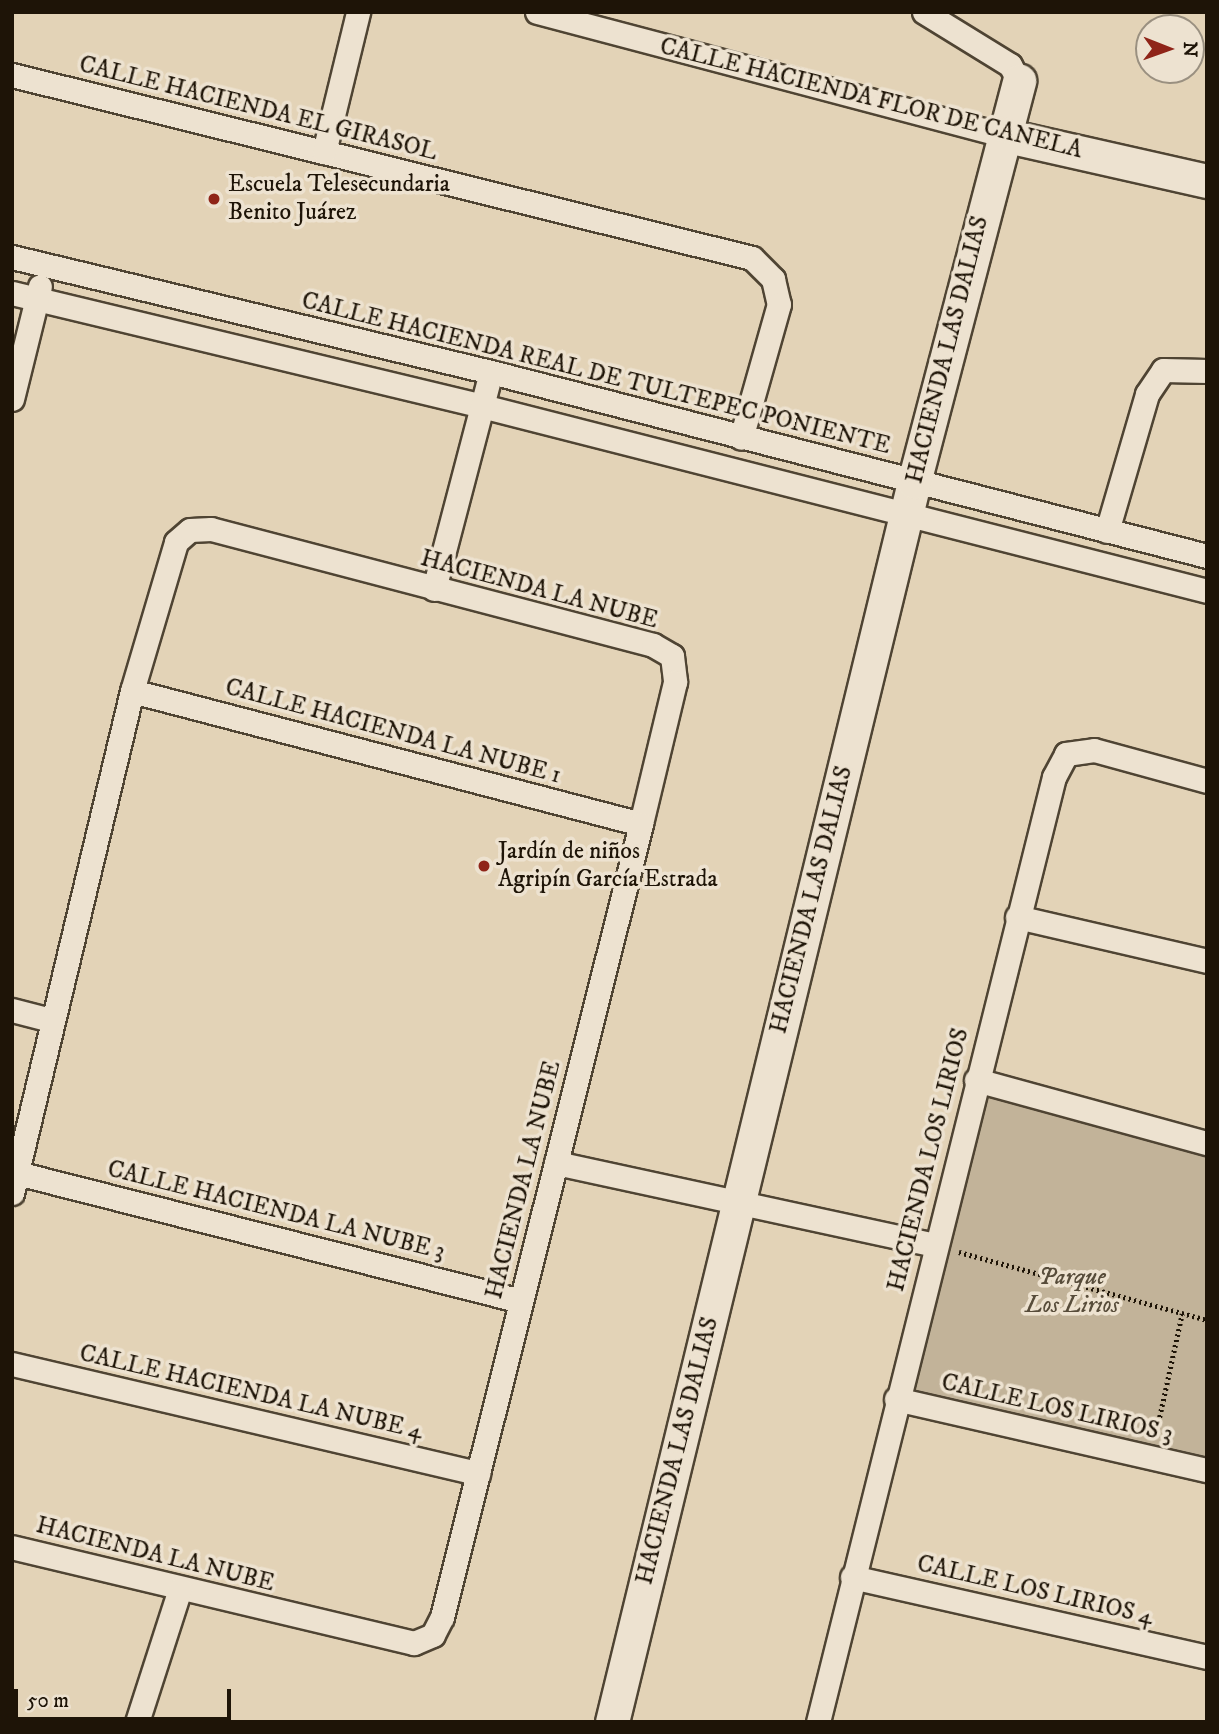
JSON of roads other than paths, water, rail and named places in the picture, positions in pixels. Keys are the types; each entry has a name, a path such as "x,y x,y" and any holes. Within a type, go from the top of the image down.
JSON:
{"street":[{"path":"324,152 358,12"},
{"name":"CALLE HACIENDA FLOR DE CANELA","path":"537,12 1003,135 1207,181"},
{"path":"923,12 1010,65 1019,81"},
{"name":"CALLE HACIENDA EL GIRASOL","path":"12,75 752,258 773,279 779,304 741,438"},
{"name":"HACIENDA LAS DALIAS","path":"612,1722 914,482 1019,81"},
{"name":"CALLE HACIENDA REAL DE TULTEPEC PONIENTE","path":"12,257 491,372 1207,556"},
{"path":"12,399 45,265"},
{"path":"12,293 482,406 1207,591"},
{"path":"1107,531 1147,394 1163,370 1207,371"},
{"path":"434,589 491,372"},
{"name":"HACIENDA LA NUBE","path":"12,1547 414,1643 433,1635 442,1617 641,824 675,682 672,656 653,645 211,528 190,530 176,542 132,691 51,1020 15,1183"},
{"name":"CALLE HACIENDA LA NUBE 1","path":"132,691 641,824"},
{"name":"HACIENDA LOS LIRIOS","path":"818,1722 896,1399 1054,777 1066,754 1094,750 1207,780"},
{"path":"1017,916 1207,961"},
{"path":"12,1010 51,1020"},
{"path":"976,1080 1207,1143"},
{"path":"556,1163 935,1245"},
{"name":"CALLE HACIENDA LA NUBE 3","path":"15,1183 521,1301"},
{"name":"CALLE HACIENDA LA NUBE 4","path":"12,1364 478,1473"},
{"name":"CALLE LOS LIRIOS 3","path":"896,1399 1207,1470"},
{"name":"CALLE LOS LIRIOS 4","path":"852,1577 1207,1657"},
{"path":"137,1722 180,1589"}],"place":[{"name":"Escuela Telesecundaria Benito Juárez","path":"214,199"},
{"name":"Jardín de niños Agripín García Estrada","path":"484,866"}],"park label":[{"name":"Parque Los Lirios","path":"1072,1292"}]}
